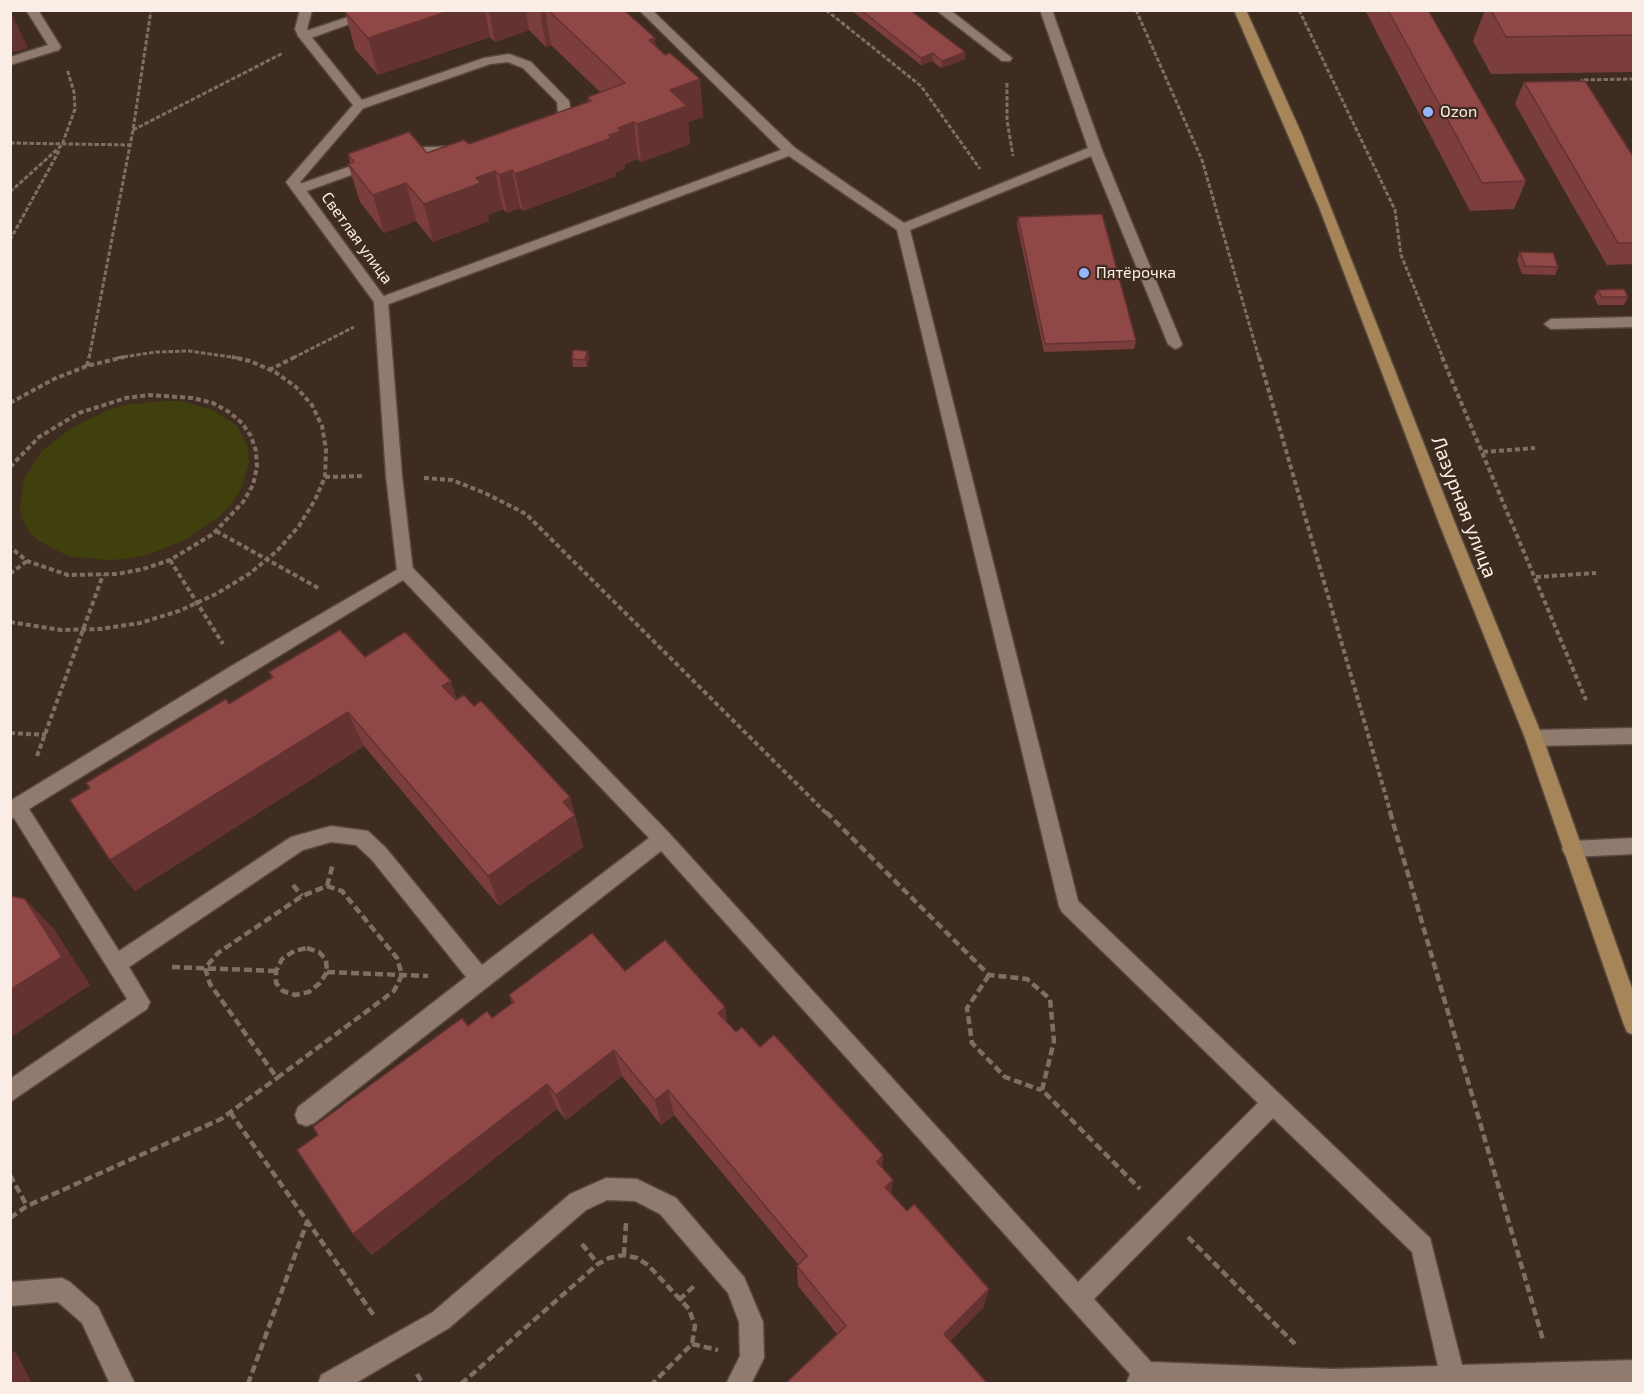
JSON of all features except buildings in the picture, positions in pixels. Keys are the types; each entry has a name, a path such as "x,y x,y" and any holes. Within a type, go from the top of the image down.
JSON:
{"street":[{"path":"10,61 55,47 32,10"},
{"path":"306,10 301,29 306,38 360,105 488,61 509,58 527,65 563,101 565,113 550,126 539,130"},
{"path":"306,38 382,10"},
{"path":"645,10 790,151 903,228 1069,906 1422,1246 1453,1377"},
{"path":"942,10 1006,58"},
{"path":"1046,10 1095,150 1175,344"},
{"name":"Лазурная улица","path":"1240,10 1297,136 1326,207 1447,523 1534,738 1634,1025"},
{"name":"Светлая улица","path":"360,105 293,182 382,307 394,476 405,571"},
{"path":"299,189 408,150 473,150"},
{"path":"903,228 1095,150"},
{"path":"382,307 790,151"},
{"path":"1551,324 1634,322"},
{"path":"10,1092 140,1002 14,809 405,571 662,838 1078,1298 1142,1379 1333,1381 1634,1372"},
{"path":"1534,738 1634,736"},
{"path":"115,965 298,843 331,834 360,837 379,854 480,979"},
{"path":"306,1115 662,838"},
{"path":"1572,849 1634,846"},
{"path":"1078,1298 1273,1103"},
{"path":"330,1383 441,1320 578,1202 606,1189 637,1190 668,1206 736,1285 751,1322 752,1358 738,1383"},
{"path":"10,1294 62,1290 90,1315 123,1383"}],"path":[{"path":"87,366 133,130 151,10"},
{"path":"826,10 921,86 997,191"},
{"path":"1136,10 1202,160 1552,1373"},
{"path":"1299,10 1395,210 1401,255 1586,700"},
{"path":"133,130 306,38"},
{"path":"10,240 62,145 75,109 71,76 55,47"},
{"path":"1006,58 1008,120 1016,182"},
{"path":"1587,90 1582,80 1634,79"},
{"path":"10,143 130,145"},
{"path":"10,192 62,145"},
{"path":"268,370 382,307"},
{"path":"10,403 54,379 87,366 121,357 156,352 189,351 221,354 249,361 296,387 312,405 322,426 326,449 325,477 299,526 277,551 232,584 196,603 140,623 84,630 61,630 10,622"},
{"path":"10,467 22,452 58,424 102,404 150,395 194,398 213,403 229,412 242,423 251,436 256,451 257,467 253,484 243,502 216,531 193,548 171,560 144,569 103,575 68,575 45,570 27,561 10,547"},
{"path":"1483,452 1535,448"},
{"path":"325,477 394,476 452,480 485,493 526,514 989,975 1027,979 1050,999 1054,1041 1042,1090"},
{"path":"216,531 349,605"},
{"path":"171,560 239,670"},
{"path":"10,574 27,561"},
{"path":"1536,577 1596,573"},
{"path":"14,809 46,735 103,575"},
{"path":"10,733 46,735"},
{"path":"10,1218 27,1206 221,1119 394,991 402,975 397,958 342,891 327,886 302,896 218,953 205,968"},
{"path":"307,948 319,952 326,960 327,972 314,988 295,995 283,991 276,982 276,970 282,959 294,951 307,948"},
{"path":"115,965 276,970"},
{"path":"205,968 210,984 277,1078"},
{"path":"327,972 480,979"},
{"path":"989,975 967,1008 972,1043 1005,1077 1042,1090 1142,1190"},
{"path":"230,1112 396,1346"},
{"path":"10,1175 27,1206"},
{"path":"248,1383 307,1222"},
{"path":"1183,1231 1333,1381"},
{"path":"461,1383 598,1264 609,1257 624,1255 637,1258 648,1265 689,1309 695,1326 692,1344 652,1383"}],"shaded area":[{"path":"181,401 213,410 237,426 248,448 249,462 241,489 232,503 220,516 187,539 147,555 106,560 68,556 39,541 22,519 20,506 24,479 42,451 71,428 106,411 125,405"}],"place":[{"name":"Ozon","path":"1428,112"},
{"name":"Пятёрочка","path":"1084,273"}]}
